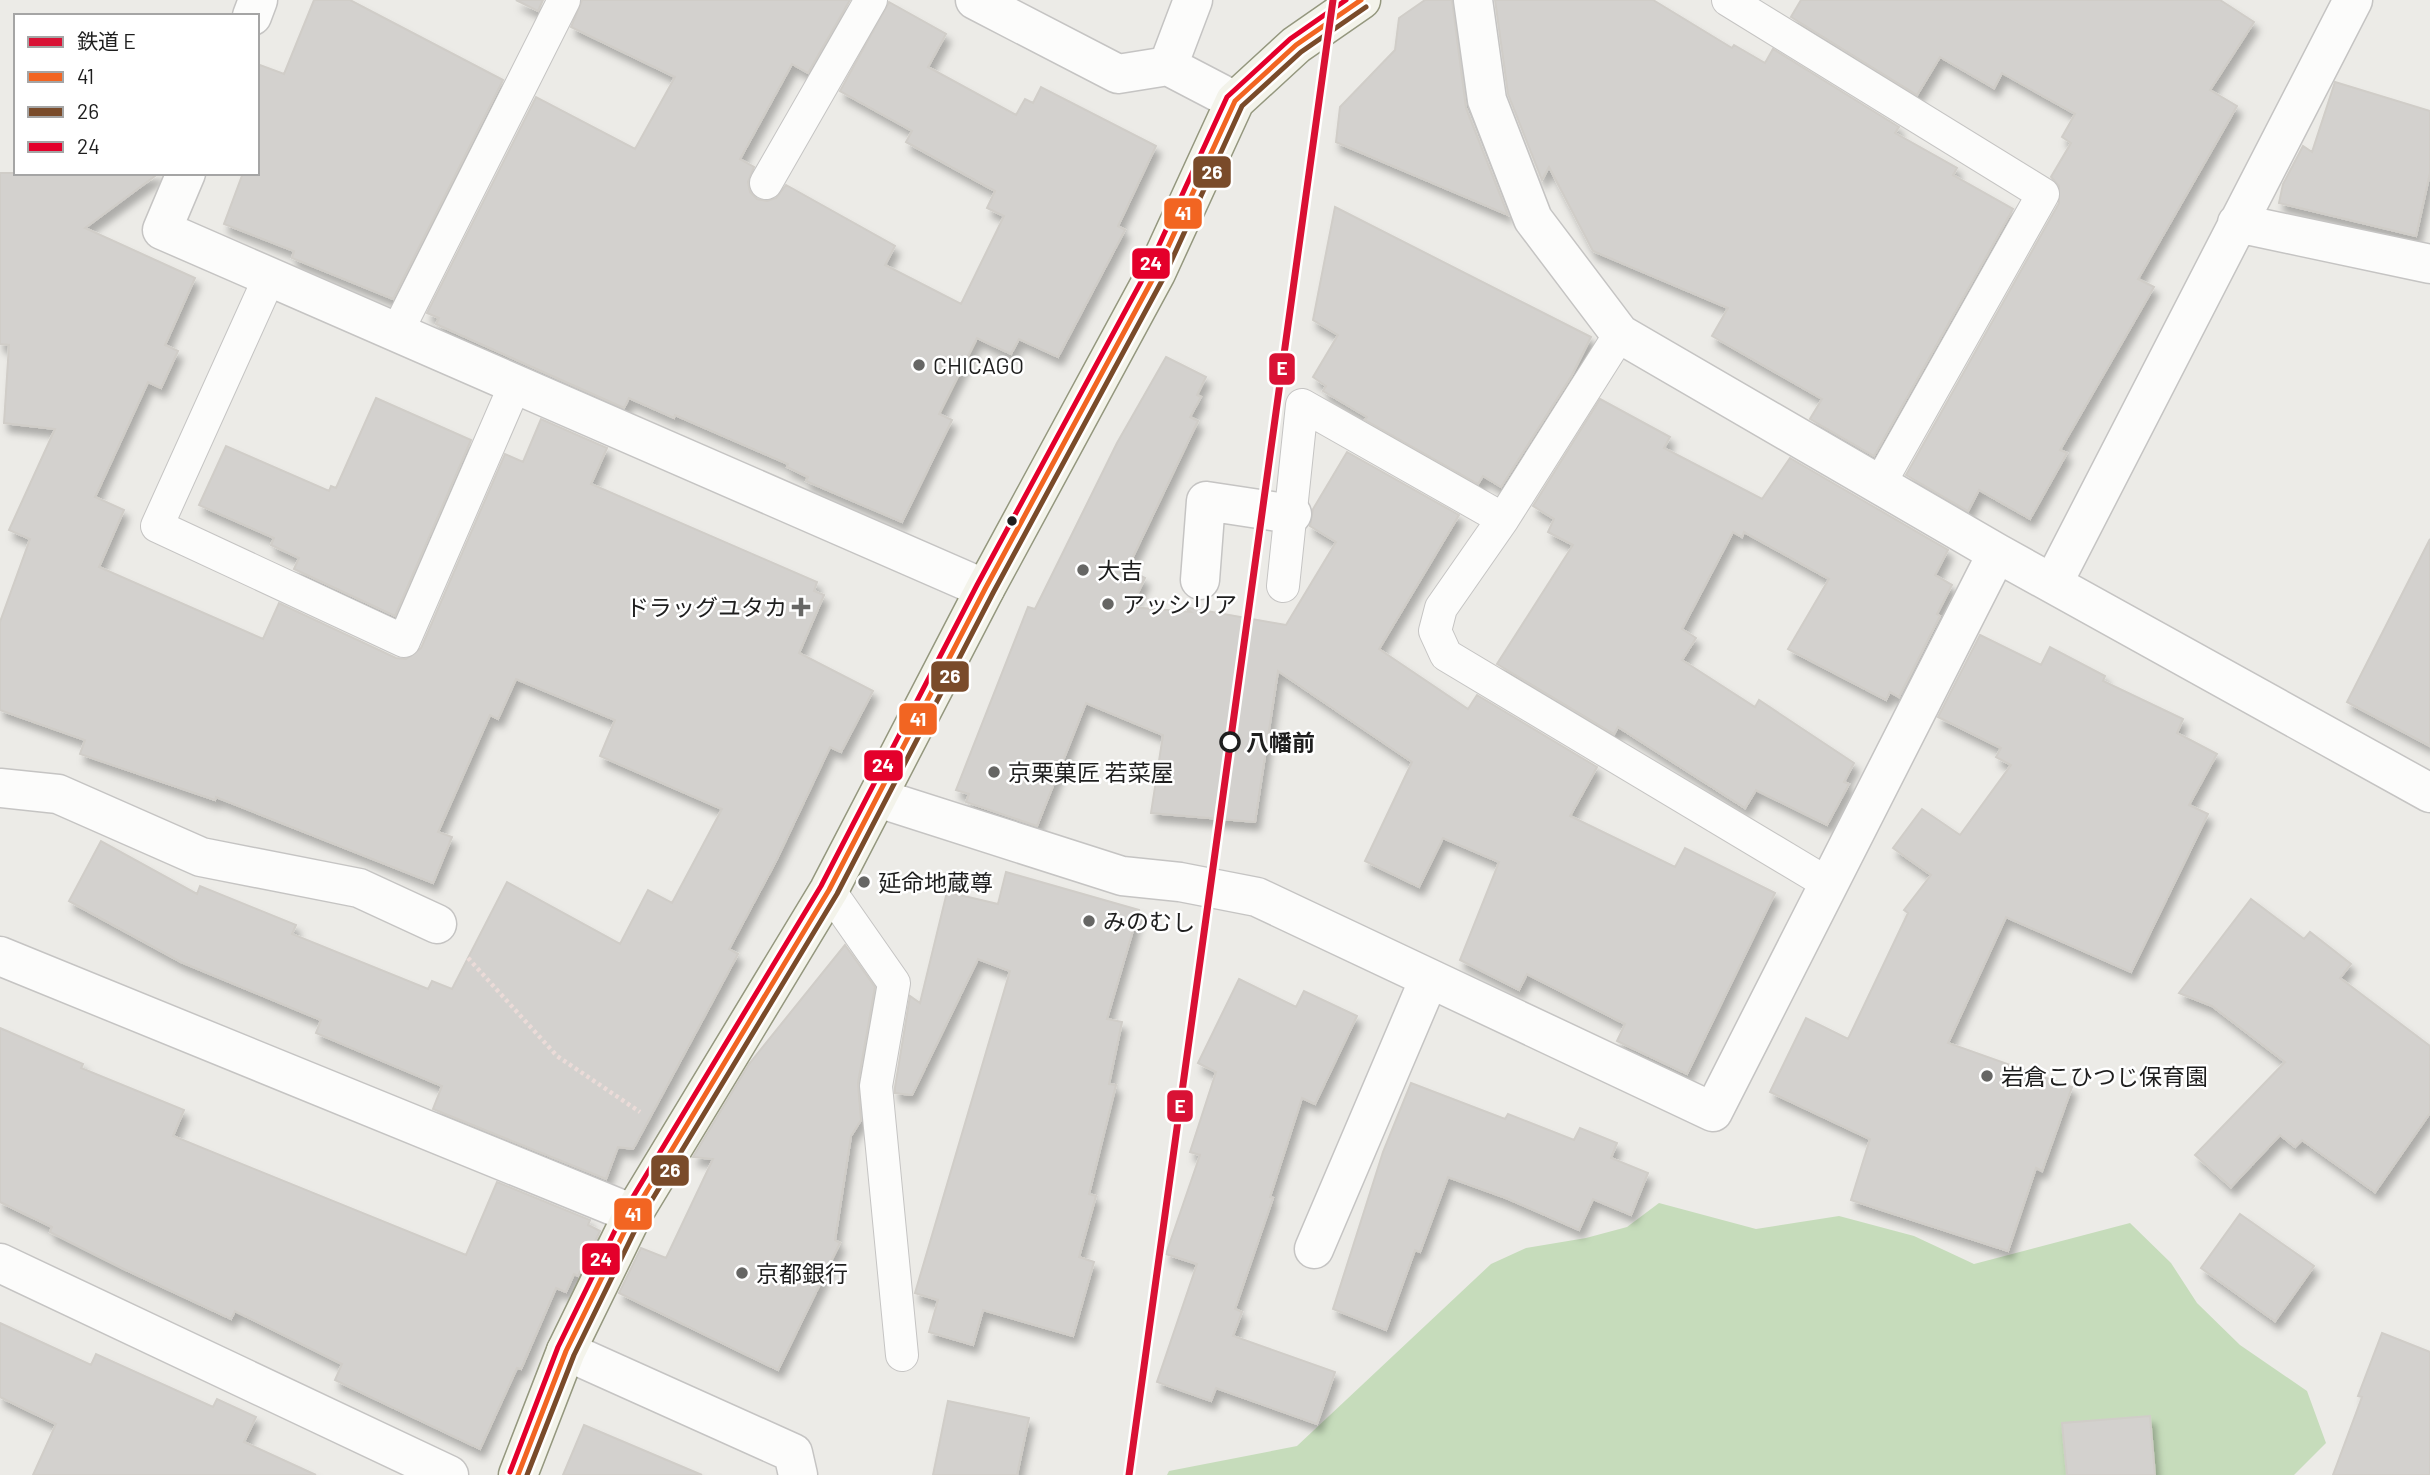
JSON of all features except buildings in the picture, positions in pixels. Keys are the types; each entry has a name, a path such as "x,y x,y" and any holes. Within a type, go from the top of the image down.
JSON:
{"main road":[{"path":"518,1475 566,1351 633,1214 829,890 985,589 1156,273 1235,101 1296,46 1361,0"}],"street":[{"path":"975,0 1118,74 1168,66 1235,101"},
{"path":"1168,66 1194,0"},
{"path":"1473,0 1488,100 1533,219 1620,334 1997,553 2430,793"},
{"path":"2053,583 2353,0"},
{"path":"185,175 162,230 985,589"},
{"path":"2237,223 2430,264"},
{"path":"1200,580 1206,501 1292,514"},
{"path":"878,798 1122,876 1180,882 1257,897 1713,1112 1997,553"},
{"path":"0,788 58,793 201,857 359,888 437,924"},
{"path":"0,956 633,1214"},
{"path":"1314,1249 1429,979"},
{"path":"0,1263 449,1475"},
{"path":"566,1351 793,1453 798,1475"}],"lane":[{"path":"397,332 564,0"},
{"path":"766,183 871,0"},
{"path":"1728,0 2043,194 1879,485"},
{"path":"270,275 156,526 404,641 515,385"},
{"path":"1620,334 1503,519 1441,608 1435,631 1446,655 1827,883"},
{"path":"1283,586 1302,405 1503,519"},
{"path":"829,890 894,982 876,1086 902,1355"}],"path":[{"path":"437,924 558,1056 679,1138"}],"green space":[{"path":"1659,1203 1756,1229 1839,1216 1914,1236 1974,1264 2130,1223 2171,1263 2197,1303 2240,1345 2307,1391 2326,1443 2294,1475 1167,1475 1169,1471 1297,1446 1491,1264 1526,1248 1586,1238 1627,1227"}],"rail line":[{"name":"E","path":"1129,1475 1333,0"}],"transit line":[{"name":"24","path":"510,1472 558,1347 625,1210 821,886 977,585 1148,269 1227,97 1290,39 1346,0"},
{"name":"41","path":"518,1475 566,1351 633,1214 829,890 985,589 1156,273 1235,101 1296,45 1361,0"},
{"name":"26","path":"527,1475 574,1355 641,1218 837,894 993,593 1164,277 1242,106 1301,52 1366,7"}],"place":[{"name":"CHICAGO","path":"919,365"},
{"name":"大吉","path":"1083,570"},
{"name":"アッシリア","path":"1108,604"},
{"name":"ドラッグユタカ","path":"801,607"},
{"name":"八幡前","path":"1230,742"},
{"name":"京栗菓匠 若菜屋","path":"994,772"},
{"name":"延命地蔵尊","path":"864,882"},
{"name":"みのむし","path":"1089,921"},
{"name":"岩倉こひつじ保育園","path":"1987,1076"},
{"name":"京都銀行","path":"742,1273"}]}
